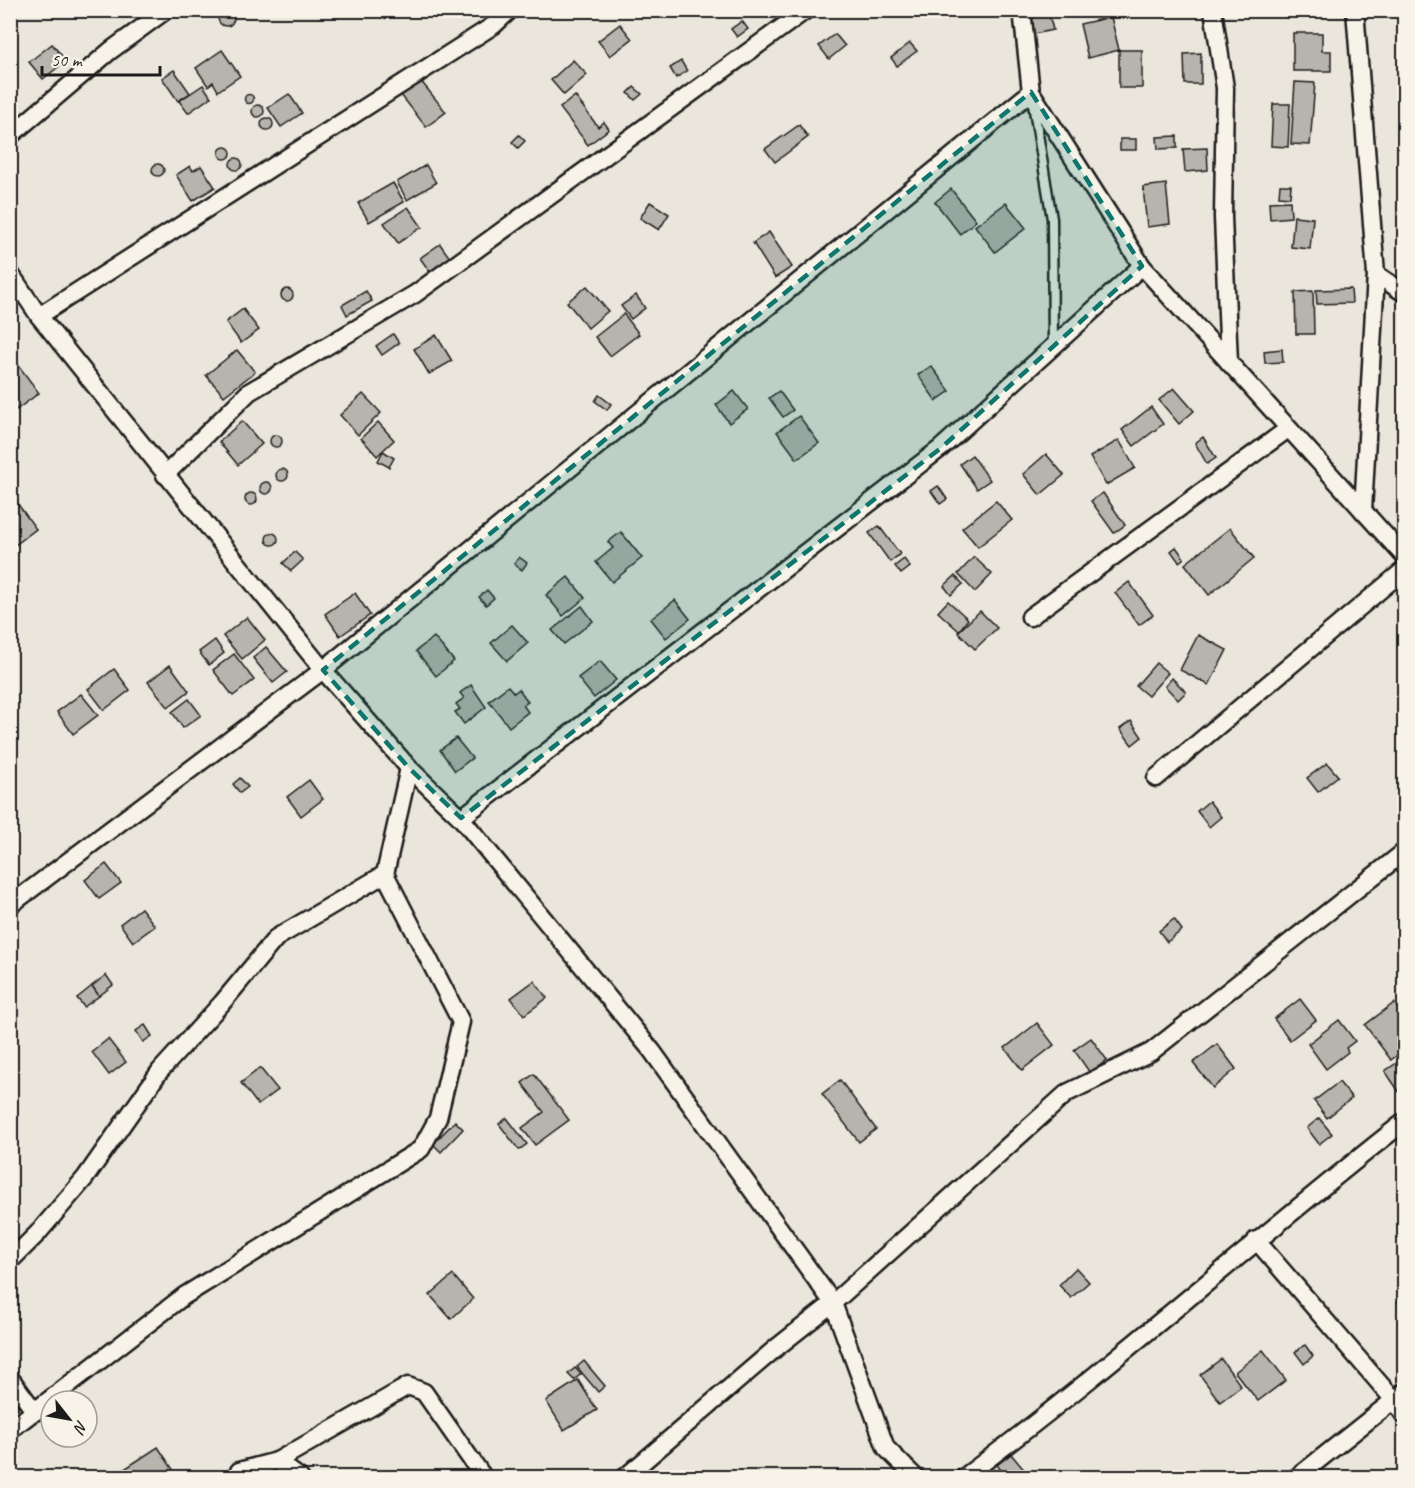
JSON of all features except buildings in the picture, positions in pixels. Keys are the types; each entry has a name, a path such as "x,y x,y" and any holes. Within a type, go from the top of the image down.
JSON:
{"street":[{"path":"10,136 110,51 166,10"},
{"path":"39,316 494,26 510,10"},
{"path":"165,475 249,392 415,294 806,10"},
{"path":"1022,10 1031,92 1143,266 1404,556"},
{"path":"1213,10 1225,88 1223,217 1229,363"},
{"path":"1355,10 1376,274 1363,511"},
{"path":"10,905 322,670 1031,92"},
{"path":"461,818 941,448 1143,266"},
{"path":"10,273 39,316 322,670 409,768 461,818 652,1051 833,1303 886,1448 916,1478"},
{"path":"1376,274 1404,293"},
{"path":"1030,616 1288,429"},
{"path":"1156,778 1404,570"},
{"path":"10,1430 184,1296 421,1149 438,1118 461,1022 385,874 409,768"},
{"path":"624,1478 776,1348 833,1303 1067,1093 1151,1052 1404,852"},
{"path":"10,1261 38,1233 84,1178 160,1071 222,1003 276,938 385,874"},
{"path":"963,1478 1020,1436 1256,1240 1404,1122"},
{"path":"1256,1240 1399,1396 1404,1415"},
{"path":"10,1378 35,1412"},
{"path":"239,1471 277,1461 408,1386 424,1392 484,1478"},
{"path":"1296,1478 1399,1396"},
{"path":"277,1461 300,1478"}],"lane":[{"path":"1031,92 1052,219 1053,348"}],"highlighted area":[{"path":"1031,92 1142,266 941,448 461,818 409,768 323,670"}]}
